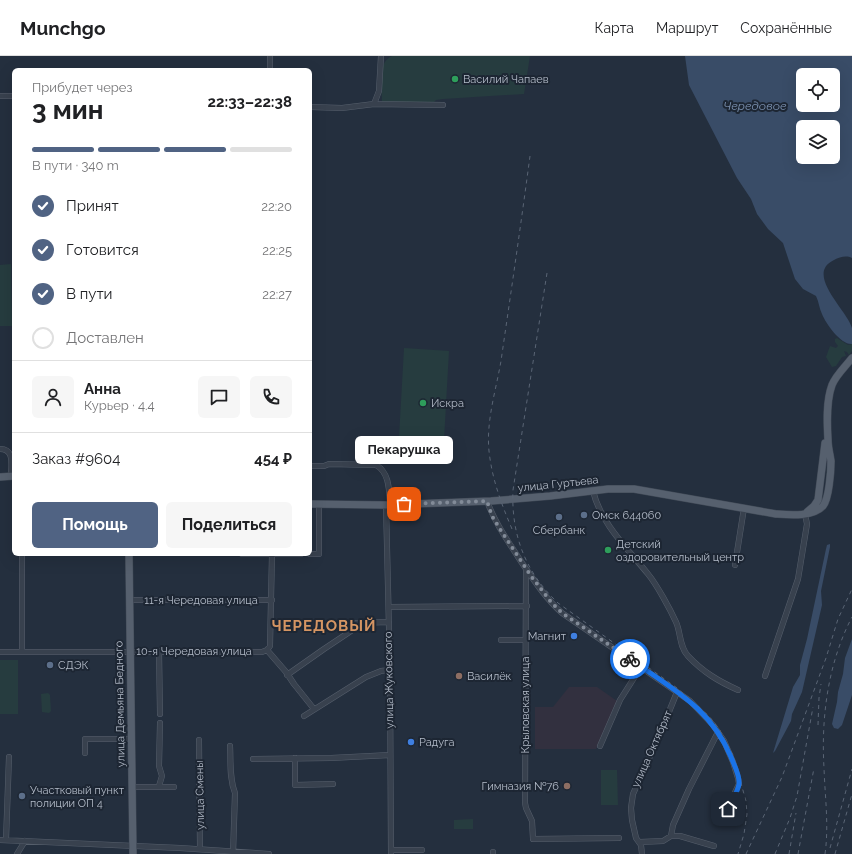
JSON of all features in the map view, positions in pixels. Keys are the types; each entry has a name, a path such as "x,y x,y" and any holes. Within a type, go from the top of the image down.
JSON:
{"main road":[{"path":"805,514 819,509 825,503 831,469 828,442 829,397 832,384 852,358"},
{"path":"0,477 12,476"},
{"name":"улица Гуртьева","path":"312,504 388,505 487,501 621,488 790,515 805,514"},
{"name":"улица Демьяна Бедного","path":"129,556 133,854"}],"street":[{"path":"270,56 270,68"},
{"path":"374,104 380,91 381,56"},
{"path":"0,96 12,96"},
{"path":"312,107 342,108 374,104 443,105"},
{"path":"0,449 6,449 9,452 11,458 12,476"},
{"name":"улица Жуковского","path":"312,466 324,466 330,464 376,465 386,474 389,487 391,852"},
{"path":"593,491 597,506 620,540 649,575 676,622 682,646 688,655 710,676 738,690"},
{"path":"487,501 492,516 526,569 556,608 690,701 708,718 718,732 733,762 739,782 728,809"},
{"path":"312,554 319,554 319,504"},
{"path":"735,565 744,508"},
{"path":"765,676 798,579 807,524 805,514"},
{"path":"22,556 22,652"},
{"path":"272,556 270,646 267,650 314,709"},
{"name":"Крыловская улица","path":"526,569 525,802 532,821 533,839 619,838"},
{"name":"11-я Чередовая улица","path":"130,600 272,600"},
{"path":"389,608 527,606"},
{"path":"287,675 354,629 356,623 389,622"},
{"path":"501,640 526,640"},
{"name":"10-я Чередовая улица","path":"0,652 262,652 267,650"},
{"path":"159,651 160,714"},
{"path":"600,746 620,700 641,667"},
{"path":"304,716 366,677 381,671 390,670"},
{"name":"улица Октябрят","path":"642,854 640,842 636,838 632,820 632,794 660,734 677,692"},
{"path":"159,786 162,776 159,766 160,723"},
{"path":"671,836 673,825 689,789 718,732"},
{"path":"85,753 85,739 131,739"},
{"name":"улица Смены","path":"199,740 200,850"},
{"path":"230,746 230,772 232,786 235,793 233,853"},
{"path":"253,759 331,758 390,755"},
{"path":"6,840 9,757"},
{"path":"295,758 295,785 332,784"},
{"path":"132,787 174,786"},
{"path":"640,842 663,841 671,836 680,836 714,846"},
{"path":"0,840 180,848 233,853 269,854"},
{"path":"17,854 25,841"},
{"path":"180,848 180,854"},
{"path":"391,852 422,850"}],"shaded area":[{"path":"569,687 597,687 617,701 596,749 535,749 535,707 553,707"}],"green space":[{"name":"Василий Чапаев","path":"392,56 530,56 524,94 443,99 436,100 434,102 382,102 382,70 387,59"},
{"path":"11,264 12,326 0,326 0,265"},
{"path":"837,338 848,345 852,344 852,351 849,355 844,351 846,356 842,357 836,366 832,367 826,357 830,346 836,348 838,346 835,342 835,339"},
{"name":"Искра","path":"404,348 449,351 443,458 398,455"},
{"path":"0,660 18,660 18,714 0,714"},
{"path":"48,693 50,695 51,711 49,713 42,712 41,694"},
{"path":"601,770 617,770 618,805 601,805"},
{"path":"473,819 473,829 454,829 454,820"}],"water":[{"name":"Чередовое","path":"685,56 852,56 852,258 843,257 834,260 826,266 824,274 825,283 830,293 852,328 852,344 843,341 834,333 821,312 816,296 803,289 795,279 783,243 768,229 757,214 751,199 737,178 689,85"},
{"path":"830,544 821,591 822,605 802,692 792,714 791,721 773,753 793,687 800,675 800,665 826,549 827,545"},
{"path":"852,639 852,695 842,725 838,729 834,728 832,724 845,658"}],"railway":[{"path":"512,529 492,471 488,440 492,406 501,361 520,233 530,156"},
{"path":"547,273 513,490 515,522 522,551 537,578 558,603 677,688 709,716 719,729 733,755 746,801 747,814 744,834 738,854"},
{"path":"746,854 782,777 826,658 838,619 852,589"},
{"path":"825,854 827,822 823,749 825,710 837,653 852,617"},
{"path":"818,725 821,684"},
{"path":"775,854 790,818 797,796 813,707"},
{"path":"798,854 814,768"},
{"path":"830,848 852,769"},
{"path":"835,854 852,794"},
{"path":"789,854 796,813"}],"way so far":[{"path":"404,504 487,501 492,516 500,529 531,576 551,602 562,613 630,659"}],"place":[{"name":"Василий Чапаев","path":"455,79"},
{"name":"Искра","path":"423,403"},
{"name":"Пекарушка","path":"404,504"},
{"name":"Омск 644060","path":"584,515"},
{"name":"Сбербанк","path":"559,517"},
{"name":"Детский оздоровительный центр","path":"608,550"},
{"name":"Магнит","path":"574,636"},
{"name":"СДЭК","path":"50,665"},
{"name":"Василёк","path":"459,676"},
{"name":"Радуга","path":"411,742"},
{"name":"Гимназия №76","path":"567,786"},
{"name":"Участковый пункт полиции ОП 4","path":"22,796"}],"district":[{"name":"ЧЕРЕДОВЫЙ","path":"324,626"}],"route":[{"path":"630,659 690,701 708,718 724,741 733,762 739,782 728,809"}]}
